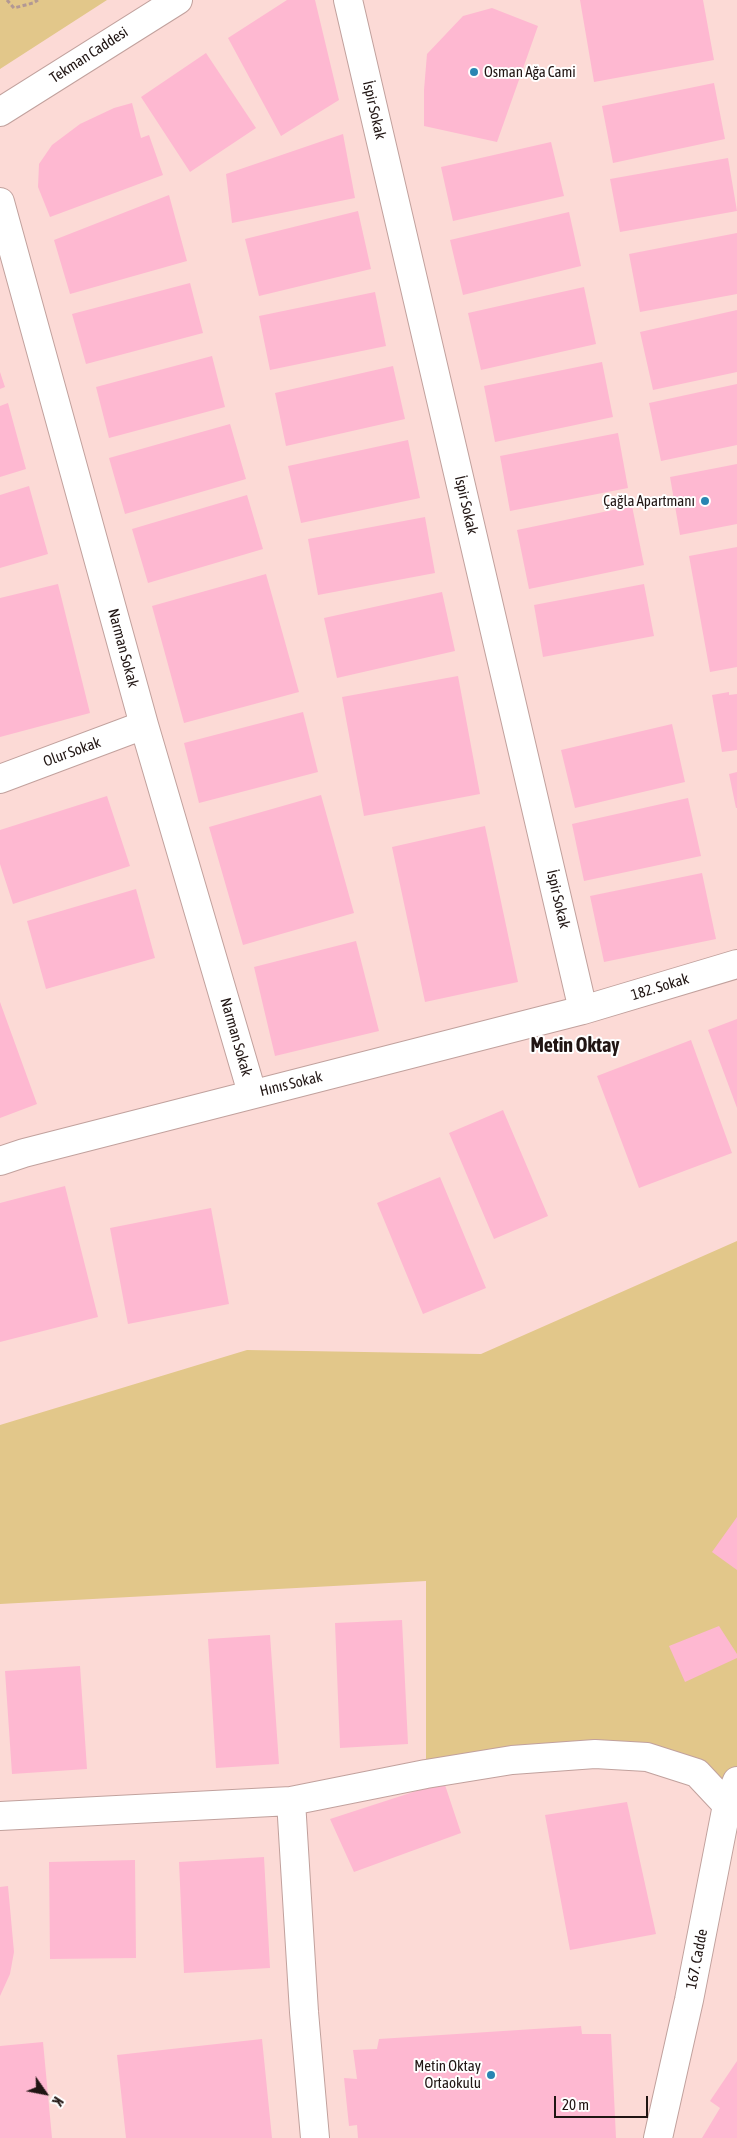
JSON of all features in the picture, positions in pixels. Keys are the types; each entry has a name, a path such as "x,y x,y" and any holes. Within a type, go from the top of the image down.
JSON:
{"street":[{"name":"Tekman Caddesi","path":"0,112 178,0"},
{"name":"İspir Sokak","path":"348,0 583,1010"},
{"name":"Narman Sokak","path":"0,202 144,725 252,1094"},
{"name":"Olur Sokak","path":"0,779 144,725"},
{"name":"182. Sokak","path":"583,1010 737,964"},
{"name":"Hınıs Sokak","path":"0,1161 24,1153 583,1010"},
{"path":"0,1816 291,1801 426,1774 502,1762 595,1754 647,1757 697,1773 734,1799"},
{"name":"167. Cadde","path":"658,2138 734,1799"},
{"path":"291,1801 304,2012 315,2138"}],"path":[{"path":"7,0 14,8 38,0"}],"shaded area":[{"path":"0,0 107,0 0,69"},
{"path":"737,1241 737,1781 727,1805 647,1757 426,1774 426,1581 0,1604 0,1425 247,1350 481,1354"}],"building":[{"path":"287,0 315,0 339,100 281,136 228,38"},
{"path":"580,0 703,0 714,60 594,82"},
{"name":"Osman Ağa Cami","path":"492,8 538,26 497,142 424,126 427,54 463,16"},
{"path":"206,53 256,128 190,172 141,97"},
{"path":"714,83 725,139 613,163 602,106"},
{"path":"132,103 141,138 149,135 163,175 50,217 38,187 39,164 52,145 80,124 114,108"},
{"path":"343,134 355,198 232,223 226,174"},
{"path":"551,142 564,196 453,221 441,167"},
{"path":"728,158 737,211 620,232 610,179"},
{"path":"169,195 187,261 70,294 54,240"},
{"path":"358,211 371,269 259,296 245,239"},
{"path":"569,212 581,266 463,295 450,240"},
{"path":"737,233 737,294 640,312 629,254"},
{"path":"190,283 203,333 86,364 72,314"},
{"path":"584,287 596,344 481,370 468,313"},
{"path":"375,292 386,346 270,370 259,316"},
{"path":"737,310 737,372 653,390 640,332"},
{"path":"212,356 225,407 109,438 96,387"},
{"path":"602,362 613,417 495,442 484,386"},
{"path":"393,366 405,419 286,446 275,393"},
{"path":"0,372 5,387 0,389"},
{"path":"737,384 737,445 661,461 649,403"},
{"path":"8,403 26,469 0,477 0,406"},
{"path":"230,424 246,479 125,514 109,458"},
{"path":"618,433 628,488 510,511 500,456"},
{"path":"408,440 420,498 301,523 288,466"},
{"name":"Çağla Apartmanı","path":"737,464 737,524 680,535 670,477"},
{"path":"29,486 48,554 0,568 0,495"},
{"path":"247,495 263,549 148,583 132,529"},
{"path":"632,506 644,565 529,589 517,530"},
{"path":"425,517 435,573 318,595 308,539"},
{"path":"737,547 737,667 710,672 689,556"},
{"path":"266,574 299,692 184,723 152,606"},
{"path":"58,584 90,713 0,737 0,598"},
{"path":"644,584 654,636 543,657 534,605"},
{"path":"442,592 455,651 337,678 324,618"},
{"path":"458,676 480,794 364,816 342,697"},
{"path":"729,692 729,695 737,694 737,750 722,752 712,695"},
{"path":"303,712 318,772 199,803 184,743"},
{"path":"672,724 685,782 575,808 561,750"},
{"path":"737,772 737,808 736,808 729,774"},
{"path":"321,795 354,913 243,945 209,827"},
{"path":"107,796 130,866 13,904 0,864 0,830"},
{"path":"688,798 701,856 584,881 572,824"},
{"path":"485,826 518,982 425,1002 392,847"},
{"path":"702,873 716,939 604,962 590,896"},
{"path":"136,889 155,958 46,989 27,921"},
{"path":"356,941 379,1031 275,1056 254,967"},
{"path":"0,1002 37,1104 0,1118"},
{"path":"737,1019 737,1108 708,1030"},
{"path":"691,1040 732,1153 639,1188 597,1076"},
{"path":"503,1110 548,1216 494,1239 449,1133"},
{"path":"440,1177 486,1288 423,1314 377,1203"},
{"path":"65,1186 98,1317 0,1342 0,1203"},
{"path":"211,1208 229,1304 128,1324 110,1228"},
{"path":"737,1517 737,1570 712,1552"},
{"path":"402,1620 408,1744 340,1748 335,1623"},
{"path":"719,1626 737,1654 737,1658 685,1682 669,1646"},
{"path":"270,1635 279,1764 216,1768 208,1639"},
{"path":"80,1666 87,1769 12,1774 5,1671"},
{"path":"444,1782 461,1833 354,1872 330,1819"},
{"path":"627,1802 656,1934 570,1950 545,1815"},
{"path":"264,1857 270,1968 184,1973 179,1862"},
{"path":"135,1860 136,1958 50,1959 49,1862"},
{"path":"8,1886 14,1952 10,1974 0,1996 0,1887"},
{"path":"581,2026 582,2034 611,2034 616,2138 358,2138 357,2125 349,2126 344,2078 357,2079 353,2050 377,2049 379,2039"},
{"path":"262,2039 272,2138 126,2138 117,2055"},
{"path":"43,2042 52,2138 0,2138 0,2046"},
{"path":"737,2061 737,2138 702,2138 720,2108 710,2101"}],"place":[{"name":"Osman Ağa Cami","path":"474,72"},
{"name":"Çağla Apartmanı","path":"705,501"},
{"name":"Metin Oktay Ortaokulu","path":"491,2075"}],"district":[{"name":"Metin Oktay","path":"575,1046"}]}
